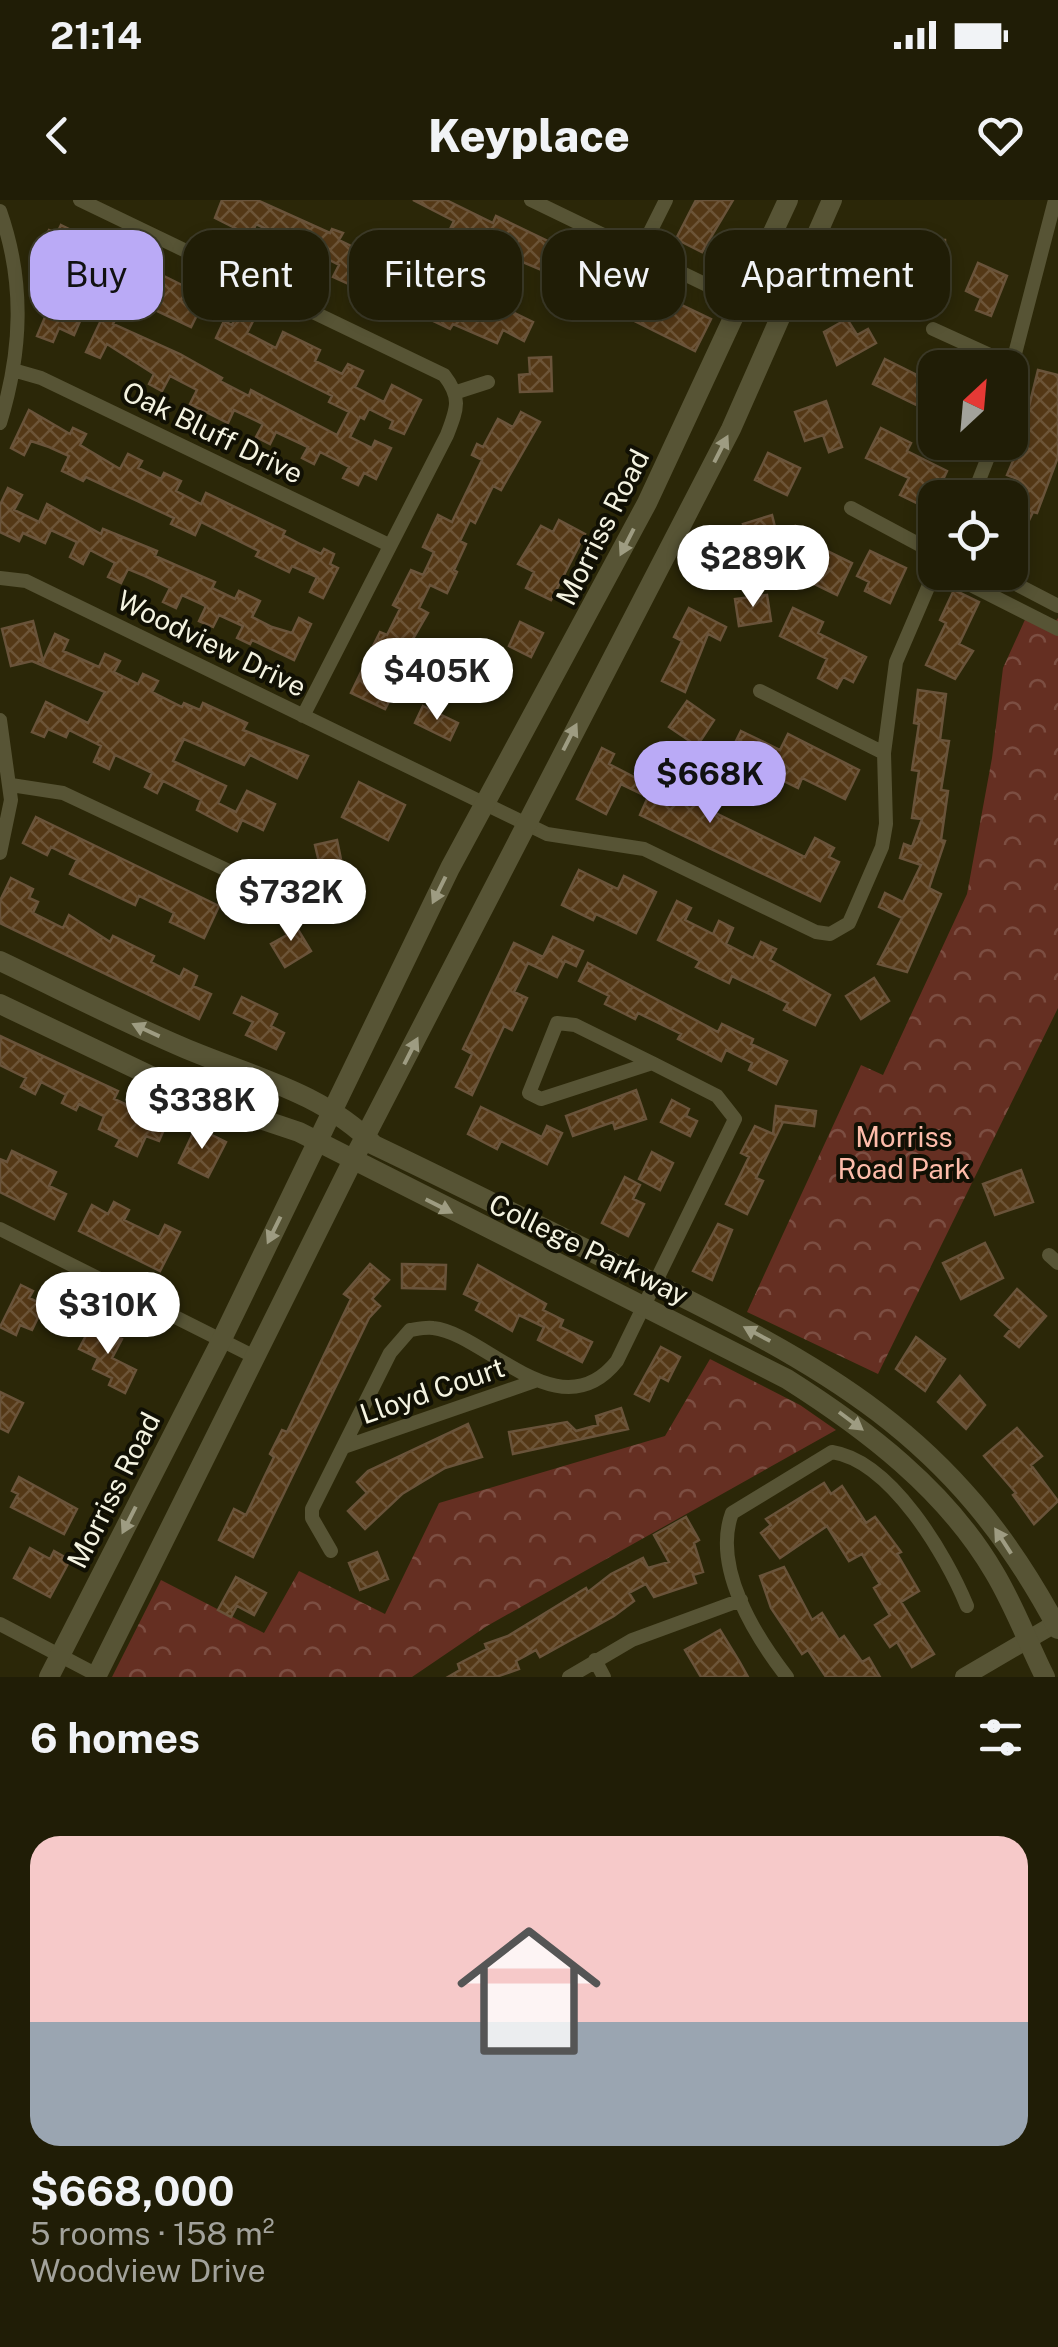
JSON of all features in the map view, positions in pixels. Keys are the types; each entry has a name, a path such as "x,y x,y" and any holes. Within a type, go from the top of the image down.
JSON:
{"main road":[{"name":"Morriss Road","path":"774,230 788,200"},
{"path":"97,1676 352,1162 732,429 832,200"},
{"name":"Morriss Road","path":"49,1677 221,1341 484,804 639,519 733,320"},
{"name":"College Parkway","path":"0,962 184,1048 270,1080 331,1110 367,1138 803,1358 886,1416 936,1458 995,1529 1057,1624"},
{"name":"College Parkway","path":"0,1004 195,1097 251,1113 316,1142 786,1379 852,1420 958,1521 994,1572 1045,1677"}],"street":[{"path":"80,200 444,375 457,392 459,406 447,435 304,716"},
{"path":"531,200 594,230"},
{"path":"651,230 666,200"},
{"path":"1016,350 1055,200"},
{"path":"0,211 14,259 21,328 0,423"},
{"path":"933,328 975,350"},
{"name":"Oak Bluff Drive","path":"13,370 41,378 389,545"},
{"path":"457,392 488,382"},
{"path":"851,508 918,543"},
{"name":"Woodview Drive","path":"0,578 26,581 525,824 568,841 644,849 816,932 841,930 855,911 885,835 884,753"},
{"path":"760,691 884,753 896,662 927,590"},
{"path":"980,590 1058,630"},
{"path":"1027,590 1058,606"},
{"path":"0,720 10,784 8,824 0,853"},
{"path":"10,784 63,793 246,880"},
{"path":"557,1023 575,1025 652,1062 541,1099 529,1093 557,1023"},
{"name":"Lloyd Court","path":"331,1552 312,1514 390,1353 410,1330 438,1328 536,1381 571,1385 595,1380 618,1361 736,1119 717,1096 652,1062"},
{"path":"0,1229 255,1356"},
{"name":"Lloyd Court","path":"344,1447 536,1381"},
{"path":"787,1677 760,1640 741,1600 727,1527 732,1513 832,1452 848,1455 919,1520 948,1561 967,1606"},
{"path":"569,1677 632,1640 741,1600"},
{"path":"0,1624 97,1676"},
{"path":"964,1677 1057,1624"},
{"path":"595,1660 604,1677"}],"green space":[{"name":"Morriss Road Park","path":"1028,613 1052,626 1058,618 1058,1008 878,1374 747,1312 861,1065 883,1075 967,894 992,758 1003,668"},
{"path":"710,1359 800,1405 836,1430 487,1626 412,1677 112,1677 161,1580 264,1633 299,1571 385,1614 439,1503 665,1436"}],"building":[{"path":"222,200 257,200 323,230 268,230 256,224 254,230 239,230 215,218"},
{"path":"413,200 446,200 493,223 496,216 542,238 542,270 522,262 522,230 450,230 454,221"},
{"path":"696,200 733,200 715,230 705,230 702,252 685,244 685,230 681,230"},
{"path":"332,229 343,233 339,240 349,245 349,284 333,277 339,265 329,260"},
{"path":"978,263 1007,276 991,316 976,310 981,298 966,291"},
{"path":"163,276 183,286 183,320 194,320 191,327 163,314"},
{"path":"685,307 705,316 705,320 710,320 695,351 633,320 685,320"},
{"path":"522,317 533,322 524,341 503,330 497,343 453,324 450,329 431,320 522,320"},
{"path":"44,320 80,320 74,335 59,328 53,342 37,336"},
{"path":"101,320 115,320 113,324 180,354 222,378 220,381 249,396 251,390 337,435 349,412 329,402 332,396 216,338 224,321 232,325 234,320 254,320 247,333 276,348 283,332 320,350 315,361 342,374 348,364 363,371 355,387 384,402 392,385 421,400 404,434 390,428 393,421 369,409 364,419 360,417 350,437 372,448 375,441 391,448 376,479 364,473 358,485 343,478 349,467 320,452 314,464 302,458 308,447 276,432 270,444 256,437 263,424 234,410 228,423 190,404 197,390 170,376 162,391 149,384 154,374 107,344 100,358 86,352"},
{"path":"848,320 857,335 868,329 876,343 837,365 824,332"},
{"path":"551,357 552,391 520,392 519,375 530,374 529,358"},
{"path":"885,359 918,376 918,406 873,384"},
{"path":"1038,370 1058,375 1058,457 1037,513 1033,512 1028,522 1028,480 1007,475 1013,460 1028,460 1028,411"},
{"path":"826,401 842,447 829,452 823,435 805,441 795,412"},
{"path":"29,410 70,434 73,428 86,434 80,445 120,469 128,454 142,461 138,468 161,479 164,473 181,481 176,491 201,504 206,493 285,531 283,535 302,545 321,554 324,549 334,554 330,564 338,568 323,598 310,592 317,577 292,566 289,572 256,556 259,551 201,522 195,535 171,524 174,518 86,477 83,481 62,471 69,456 31,441 24,455 11,448"},
{"path":"521,412 540,422 501,490 493,486 475,523 470,520 460,541 466,544 447,593 430,585 419,608 428,613 403,656 413,660 406,674 393,668 382,691 392,696 385,709 351,693 363,668 374,674 385,651 373,646 380,632 387,635 400,609 393,605 411,570 423,575 434,552 423,547 438,515 452,522 482,460 472,455 477,444 483,447 498,419 513,427"},
{"path":"881,428 911,443 907,451 918,460 947,471 943,480 918,480 918,504 900,495 909,478 866,458"},
{"path":"768,453 800,468 787,495 755,480"},
{"path":"8,488 22,495 14,510 39,522 47,504 101,534 103,529 157,551 155,556 215,582 212,588 235,599 239,591 260,601 252,617 272,627 292,633 299,618 311,624 294,660 252,640 250,644 237,638 243,626 219,615 213,627 199,621 206,606 182,595 176,608 163,602 170,588 145,576 128,569 121,583 108,577 115,563 90,550 83,564 70,557 77,542 51,530 45,543 23,533 19,541 0,532 0,505"},
{"path":"772,515 776,531 795,526 800,540 753,555 743,524"},
{"path":"559,520 585,534 551,600 526,588 534,572 518,564 541,526 553,532"},
{"path":"823,549 852,563 837,595 808,581"},
{"path":"870,551 906,568 890,603 865,591 869,582 857,576"},
{"path":"954,590 979,602 959,644 973,651 955,679 926,665 946,623 940,620"},
{"path":"767,595 771,621 739,626 735,599"},
{"path":"689,608 726,627 720,640 708,634 685,692 662,681 682,641 674,637"},
{"path":"793,608 823,622 818,633 866,657 853,682 843,677 837,688 818,678 827,659 780,636"},
{"path":"33,621 43,661 55,634 68,640 63,651 99,667 105,654 120,661 114,672 138,684 143,674 158,681 152,692 182,707 184,703 200,710 203,703 247,723 243,730 308,756 297,778 250,755 244,765 184,739 173,761 226,786 218,803 236,812 247,791 275,804 263,830 242,820 237,831 197,810 201,800 163,781 157,793 145,787 152,773 115,755 109,769 94,762 101,746 69,730 66,737 48,729 44,737 32,732 46,702 88,723 105,692 32,661 11,666 2,629"},
{"path":"520,622 543,633 531,657 509,646"},
{"path":"918,690 946,694 940,740 949,741 941,790 948,791 941,840 945,841 929,888 941,894 907,972 878,964 902,918 879,907 885,893 903,902 921,865 900,858 904,844 912,847 922,819 912,818 919,771 912,770 919,724 914,723"},
{"path":"687,701 714,720 697,746 669,727"},
{"path":"423,706 458,723 450,740 415,723"},
{"path":"741,731 780,750 788,734 859,770 845,799 802,778 798,788 759,769 756,776 726,761"},
{"path":"602,748 614,754 609,764 638,779 649,757 678,771 669,790 805,857 815,838 834,848 829,857 839,862 820,901 640,815 648,797 621,784 606,814 577,799"},
{"path":"359,782 405,805 388,840 342,817"},
{"path":"36,817 219,906 204,938 170,922 174,913 139,896 135,905 70,874 77,860 51,847 47,855 23,843"},
{"path":"337,840 344,874 306,882 302,866 319,862 315,845"},
{"path":"579,870 618,889 624,876 656,892 636,933 596,914 593,920 562,905"},
{"path":"11,878 33,889 29,898 38,902 33,913 63,928 69,915 110,942 113,936 154,956 151,962 180,977 184,969 197,976 193,986 211,994 199,1019 0,923 0,901"},
{"path":"677,901 691,908 685,920 713,934 719,921 733,928 726,944 753,958 761,942 776,949 770,960 830,995 815,1025 784,1010 788,1003 732,976 729,983 696,967 700,961 658,940"},
{"path":"291,918 311,951 285,967 271,944 287,935 281,924"},
{"path":"553,937 583,951 576,966 565,961 557,977 528,963 514,992 527,998 512,1030 504,1026 472,1095 456,1087 472,1054 463,1049 514,943 543,957"},
{"path":"588,963 718,1032 722,1024 753,1039 751,1044 787,1061 776,1084 749,1070 752,1063 726,1050 721,1061 678,1039 681,1034 638,1013 635,1019 605,1004 609,996 579,981"},
{"path":"874,978 889,1001 861,1019 846,996"},
{"path":"242,997 277,1014 271,1026 284,1033 276,1049 246,1035 253,1022 234,1013"},
{"path":"0,1036 118,1091 114,1099 134,1108 137,1101 170,1116 159,1141 146,1136 137,1156 116,1146 120,1139 99,1129 104,1116 79,1104 76,1110 62,1103 66,1095 41,1082 35,1094 21,1087 26,1078 0,1065"},
{"path":"636,1090 646,1119 615,1129 613,1122 573,1136 566,1116"},
{"path":"672,1100 689,1109 686,1116 697,1121 690,1136 661,1122"},
{"path":"776,1106 816,1111 814,1126 783,1122 756,1178 763,1181 747,1214 726,1204 749,1157 741,1153 755,1126 773,1134"},
{"path":"481,1107 542,1137 547,1126 562,1133 547,1164 501,1141 497,1149 468,1134"},
{"path":"196,1127 226,1142 208,1177 179,1163"},
{"path":"12,1151 56,1172 49,1186 66,1194 54,1219 0,1192 0,1159 7,1162"},
{"path":"652,1152 673,1163 660,1190 639,1179"},
{"path":"1021,1170 1033,1202 995,1215 983,1184"},
{"path":"625,1177 640,1185 633,1199 644,1204 628,1236 602,1223"},
{"path":"114,1202 129,1210 124,1220 159,1237 165,1225 180,1232 160,1271 79,1231 92,1205 108,1214"},
{"path":"718,1224 732,1230 712,1280 693,1271"},
{"path":"985,1243 1003,1278 961,1299 943,1263"},
{"path":"370,1264 389,1280 372,1299 380,1306 369,1318 253,1557 219,1540 234,1509 246,1515 274,1457 270,1454 282,1430 287,1432 351,1299 344,1294"},
{"path":"402,1264 446,1265 445,1289 402,1288"},
{"path":"478,1265 546,1304 543,1310 563,1320 560,1327 592,1342 582,1362 538,1340 544,1327 519,1315 512,1331 476,1310 480,1302 464,1294"},
{"path":"21,1285 33,1291 29,1298 44,1305 32,1330 20,1325 16,1335 0,1327"},
{"path":"1017,1289 1046,1316 1019,1347 1005,1336 1011,1329 995,1315"},
{"path":"92,1324 122,1339 112,1358 136,1370 125,1393 109,1385 112,1378 93,1369 98,1358 79,1349"},
{"path":"916,1337 945,1359 925,1391 896,1369"},
{"path":"661,1347 680,1357 668,1381 660,1377 649,1401 635,1394"},
{"path":"960,1376 985,1405 966,1429 938,1402"},
{"path":"0,1392 23,1403 8,1432 0,1428"},
{"path":"621,1408 628,1429 513,1454 509,1432 567,1422 576,1431 598,1425 596,1416"},
{"path":"468,1424 482,1457 445,1468 402,1494 365,1529 348,1511 367,1493 357,1482 368,1471"},
{"path":"1017,1428 1042,1456 1031,1465 1058,1501 1034,1524 1013,1495 1016,1493 984,1456"},
{"path":"19,1477 77,1509 64,1534 11,1507 18,1494 12,1491"},
{"path":"824,1483 831,1494 842,1486 866,1523 875,1517 901,1552 897,1554 919,1591 901,1602 934,1654 912,1667 897,1642 890,1647 875,1625 890,1615 874,1588 880,1584 862,1554 849,1561 827,1526 780,1558 761,1533 771,1525 766,1519"},
{"path":"686,1517 699,1540 694,1543 703,1572 693,1575 696,1583 654,1597 646,1584 629,1593 634,1601 614,1616 540,1657 536,1650 516,1661 519,1669 496,1677 448,1677 460,1670 458,1664 487,1649 485,1644 508,1636 586,1588 588,1592 611,1574 643,1558 648,1568 669,1562 654,1535"},
{"path":"30,1548 50,1559 54,1551 70,1560 50,1597 14,1578"},
{"path":"377,1552 388,1579 360,1590 349,1563"},
{"path":"784,1567 812,1620 822,1613 839,1640 844,1636 862,1662 869,1658 880,1677 826,1677 808,1650 802,1654 771,1608 760,1576"},
{"path":"236,1577 266,1593 254,1615 237,1606 231,1617 218,1610"},
{"path":"720,1630 748,1677 701,1677 685,1650"}]}
